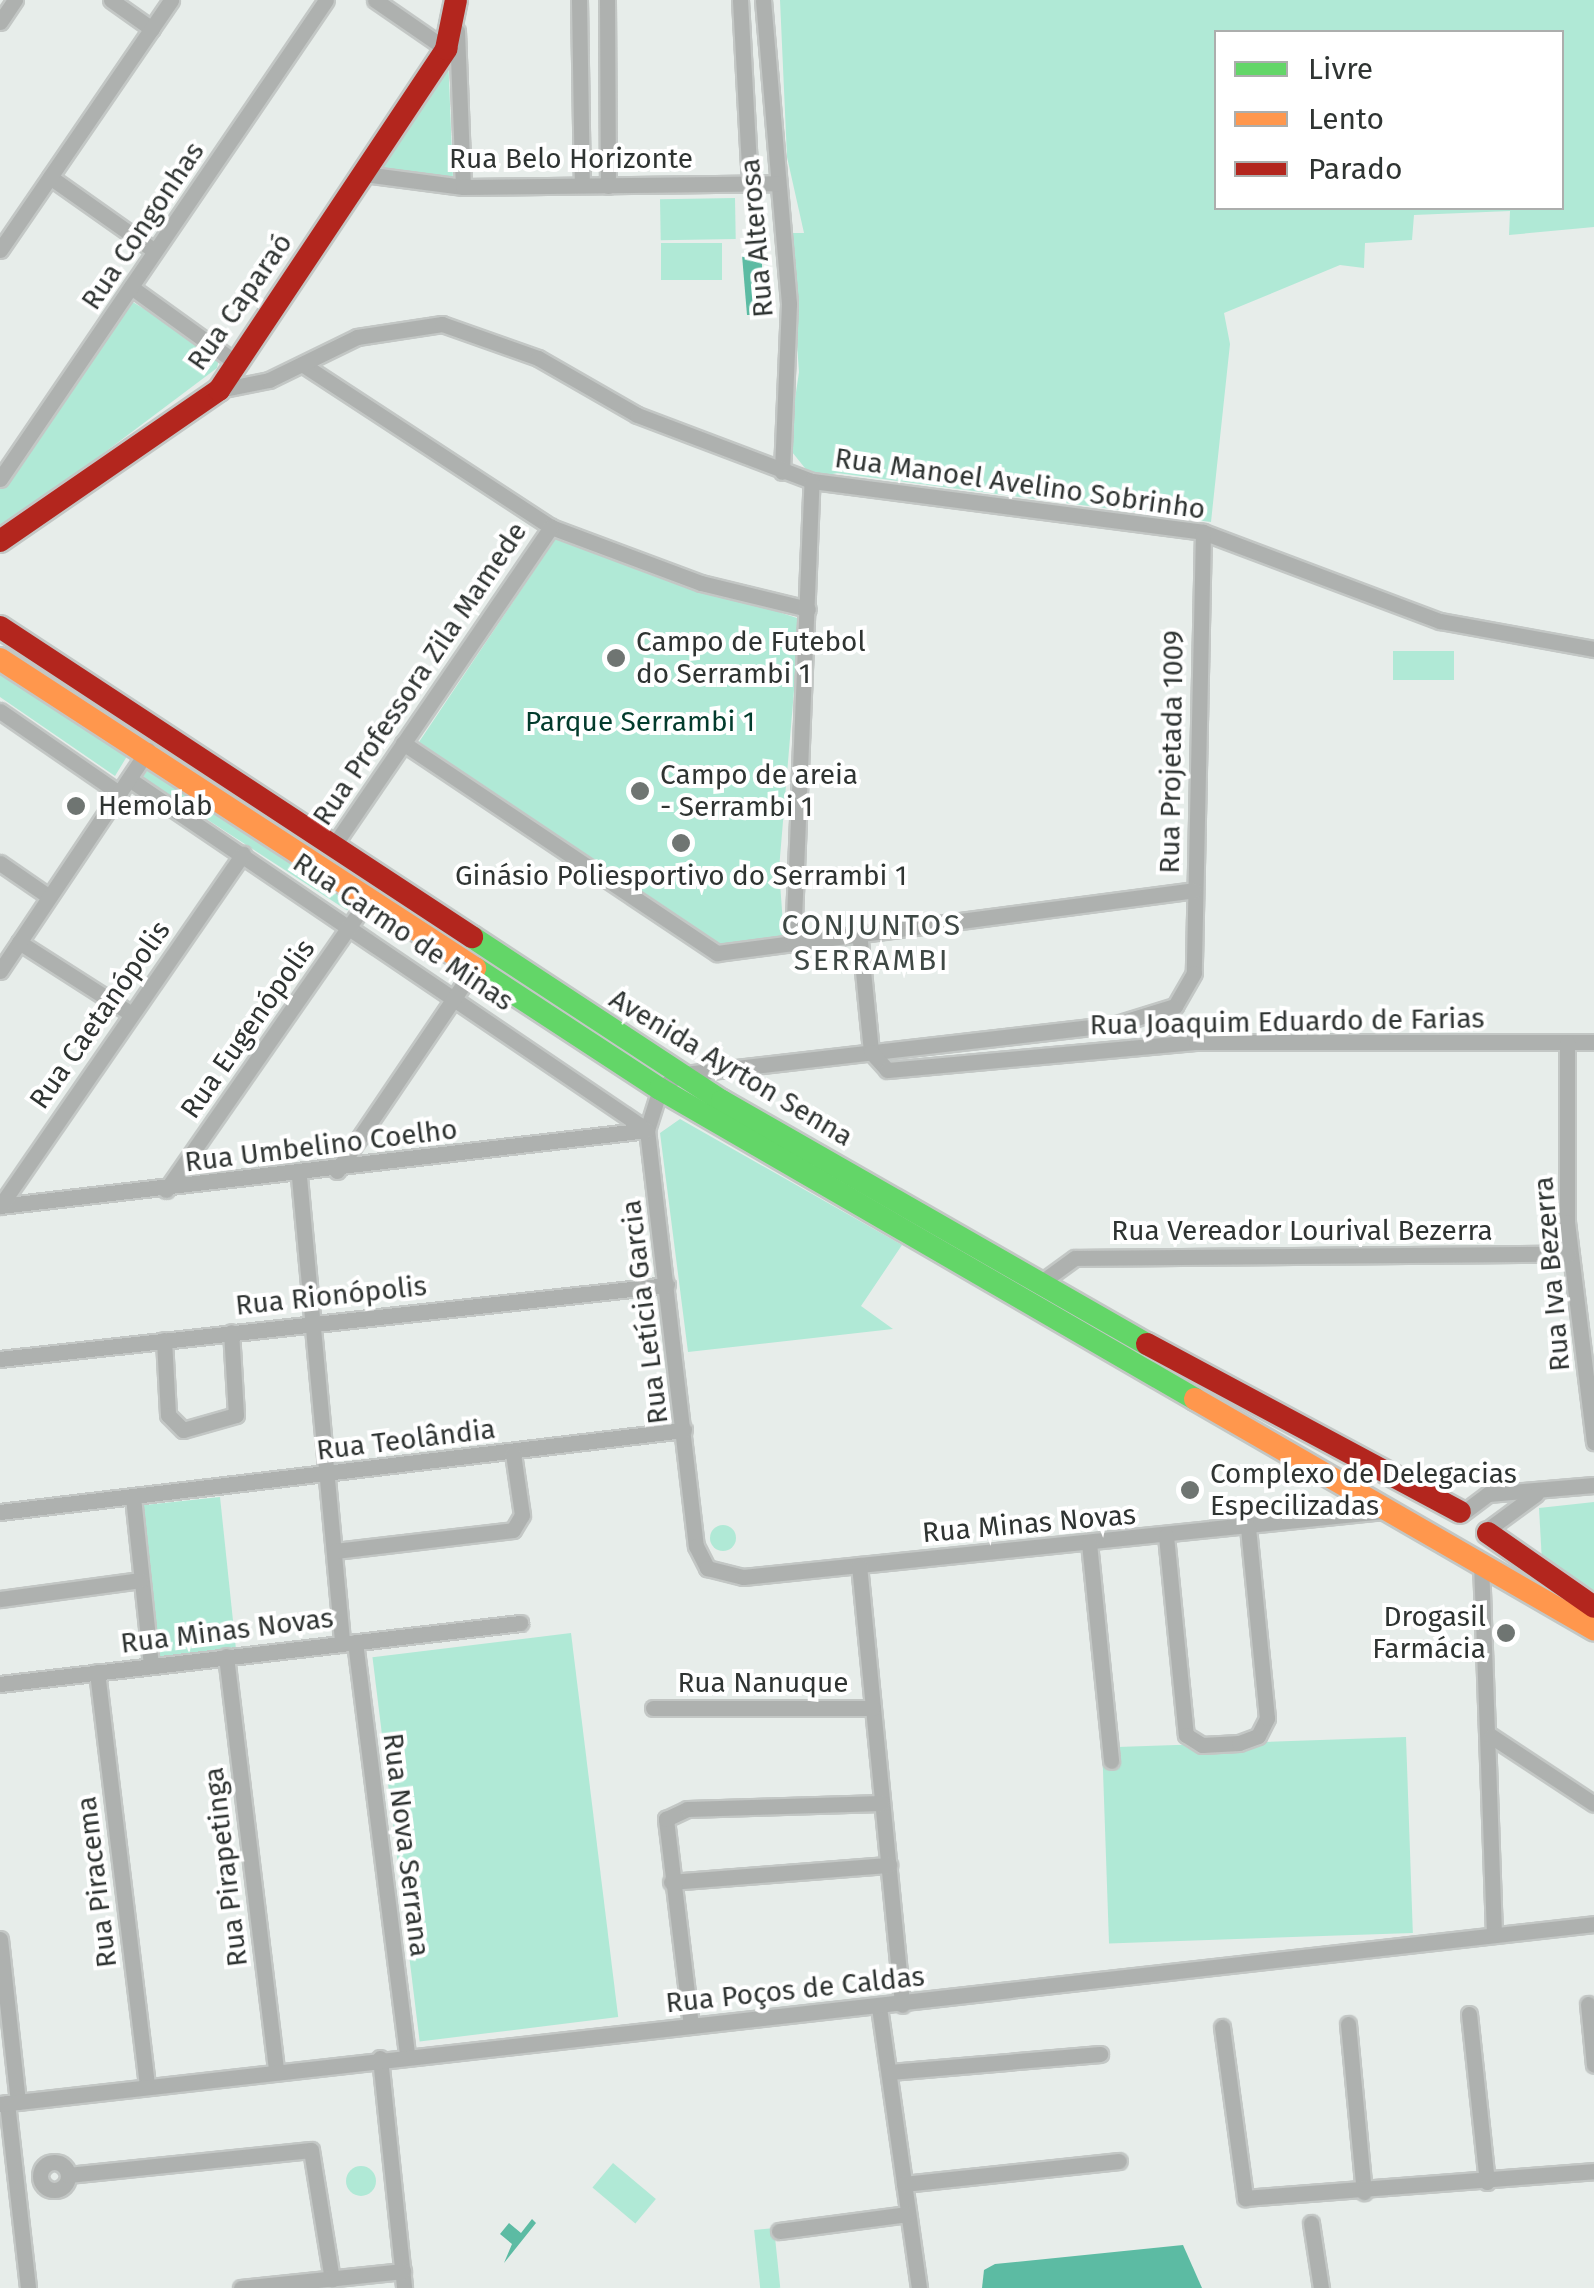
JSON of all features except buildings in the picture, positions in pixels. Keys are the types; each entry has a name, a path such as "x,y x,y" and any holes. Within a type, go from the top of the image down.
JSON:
{"main road":[{"path":"456,0 456,28"},
{"name":"Rua Caparaó","path":"0,541 219,390 234,362 446,49 456,28"},
{"name":"Avenida Ayrton Senna","path":"0,627 332,848 521,987 669,1082 1350,1472 1459,1507 1488,1531"},
{"name":"Avenida Ayrton Senna","path":"0,658 148,749 474,969 521,987"},
{"name":"Avenida Ayrton Senna","path":"669,1082 1043,1280 1350,1472 1397,1510 1594,1629"},
{"path":"1459,1507 1448,1524 1465,1552 1480,1548 1488,1531 1594,1606"}],"street":[{"path":"0,22 15,0"},
{"path":"111,0 152,28"},
{"path":"0,250 171,0"},
{"name":"Rua Congonhas","path":"0,479 326,0"},
{"path":"375,0 446,49"},
{"path":"579,0 582,185"},
{"path":"607,0 608,186"},
{"name":"Rua Alterosa","path":"740,0 750,185"},
{"name":"Rua Alterosa","path":"763,0 790,382 782,472"},
{"path":"456,28 463,187"},
{"name":"Rua Belo Horizonte","path":"364,174 463,187 778,183"},
{"path":"50,177 155,251"},
{"path":"132,287 234,362"},
{"name":"Rua Manoel Avelino Sobrinho","path":"219,390 304,366 357,337 442,324 538,358 637,415 812,481 1203,532 1440,620 1594,649"},
{"path":"304,366 551,527 701,584 808,609"},
{"path":"793,944 812,481"},
{"name":"Rua Professora Zila Mamede","path":"332,848 551,527"},
{"name":"Rua Projetada 1009","path":"1194,973 1203,532"},
{"path":"0,711 118,794"},
{"path":"403,744 696,944 726,954 858,931 1194,890"},
{"path":"0,971 148,749"},
{"name":"Rua Carmo de Minas","path":"129,779 648,1130"},
{"name":"Rua Caetanópolis","path":"0,1206 243,854"},
{"path":"0,864 48,896"},
{"name":"Rua Eugenópolis","path":"166,1190 370,897"},
{"path":"858,931 871,1052"},
{"path":"20,942 130,1013"},
{"path":"337,1171 474,969"},
{"name":"Rua Joaquim Eduardo de Farias","path":"669,1082 1147,1018 1175,1006 1194,973"},
{"name":"Rua Joaquim Eduardo de Farias","path":"871,1052 894,1071 1199,1042 1594,1042"},
{"name":"Rua Iva Bezerra","path":"1567,1042 1575,1221 1569,1254 1594,1442"},
{"name":"Rua Letícia Garcia","path":"669,1082 648,1130 684,1430 681,1467 694,1531"},
{"name":"Rua Umbelino Coelho","path":"0,1206 299,1177 648,1130"},
{"name":"Rua Nova Serrana","path":"299,1177 309,1322 334,1552 407,2055"},
{"name":"Rua Vereador Lourival Bezerra","path":"1043,1280 1074,1258 1569,1254"},
{"name":"Rua Rionópolis","path":"0,1358 667,1286"},
{"path":"164,1340 168,1415 183,1430 236,1415 231,1332"},
{"name":"Rua Teolândia","path":"0,1512 684,1430"},
{"path":"334,1552 513,1530 522,1515 513,1453"},
{"path":"1348,1514 1350,1472"},
{"path":"1459,1507 1554,1488 1594,1485"},
{"path":"1488,1531 1514,1502 1554,1488"},
{"path":"133,1497 151,1664"},
{"name":"Rua Minas Novas","path":"694,1531 707,1568 858,1565 1397,1510"},
{"path":"1166,1536 1184,1715 1194,1742 1239,1743 1262,1731 1266,1698 1248,1527"},
{"path":"1089,1544 1111,1761"},
{"path":"1465,1552 1491,1736 1494,1932"},
{"path":"858,1565 889,1865 893,2072 919,2288"},
{"path":"0,1599 141,1580"},
{"name":"Rua Minas Novas","path":"0,1684 520,1623"},
{"name":"Rua Pirapetinga","path":"226,1656 276,2071"},
{"name":"Rua Piracema","path":"97,1672 147,2086"},
{"name":"Rua Nanuque","path":"653,1708 873,1708"},
{"path":"1491,1736 1594,1804"},
{"path":"691,2026 663,1826 678,1810 882,1803"},
{"path":"670,1882 889,1865"},
{"name":"Rua Poços de Caldas","path":"8,2103 407,2055 889,2006 1494,1932 1594,1924"},
{"path":"0,1939 8,2103 28,2288"},
{"path":"1588,2004 1594,2064"},
{"path":"1470,2014 1487,2182"},
{"path":"1348,2024 1364,2192"},
{"path":"1222,2027 1241,2196 1364,2192 1594,2171"},
{"path":"893,2072 1100,2054"},
{"path":"240,2288 332,2279 403,2280 380,2058"},
{"path":"68,2175 311,2150 332,2279"},
{"path":"907,2184 1119,2161"},
{"path":"779,2231 908,2214"},
{"path":"1311,2223 1321,2288"}],"green space":[{"path":"780,0 1594,0 1594,227 1509,235 1510,211 1414,215 1412,240 1365,243 1364,268 1340,265 1224,313 1230,344 1211,522 837,473 813,478 788,447 799,372 789,233 804,233 787,157"},
{"path":"448,55 453,179 370,175"},
{"path":"735,198 736,239 661,240 660,199"},
{"path":"661,243 722,243 722,280 661,280"},
{"path":"131,301 220,354 217,368 0,531 0,488"},
{"name":"Parque Serrambi 1","path":"555,539 800,619 779,869 784,938 720,946 697,938 419,742"},
{"path":"1393,651 1454,651 1454,680 1393,680"},
{"path":"0,670 132,748 115,776 0,697"},
{"path":"154,760 359,893 347,911 143,778"},
{"path":"680,1119 902,1245 861,1306 893,1329 688,1352 660,1133"},
{"path":"220,1497 236,1649 158,1657 142,1505"},
{"path":"1594,1502 1594,1592 1542,1562 1539,1508"},
{"path":"723,1525 732,1529 736,1538 732,1547 723,1551 714,1547 710,1538 714,1529"},
{"path":"571,1633 618,2017 420,2041 372,1657"},
{"path":"1406,1737 1413,1933 1109,1943 1102,1748"},
{"path":"613,2163 656,2199 635,2224 592,2188"},
{"path":"361,2166 371,2171 376,2181 371,2191 361,2196 351,2191 346,2181 351,2171"},
{"path":"774,2228 780,2288 760,2288 754,2230"}],"shaded area":[{"path":"752,254 762,264 762,315 747,315 742,255"},
{"path":"532,2219 536,2223 504,2263 512,2244 500,2234 509,2223 521,2233"},
{"path":"1183,2245 1202,2288 982,2288 984,2270 995,2264"}],"traffic: fast":[{"path":"472,937 722,1101 1147,1344"},
{"path":"475,968 660,1089 1195,1399"}],"traffic: slow":[{"path":"0,659 475,968"},
{"path":"1195,1399 1594,1629"}],"traffic: jam":[{"path":"0,541 219,390 446,49 456,0"},
{"path":"0,627 472,937"},
{"path":"1147,1344 1460,1512"},
{"path":"1488,1533 1594,1607"}],"place":[{"name":"Campo de Futebol do Serrambi 1","path":"616,658"},
{"name":"Campo de areia - Serrambi 1","path":"640,791"},
{"name":"Hemolab","path":"76,806"},
{"name":"Ginásio Poliesportivo do Serrambi 1","path":"681,843"},
{"name":"Complexo de Delegacias Especilizadas","path":"1190,1490"},
{"name":"Drogasil Farmácia","path":"1506,1633"}],"district":[{"name":"CONJUNTOS SERRAMBI","path":"872,942"}]}
